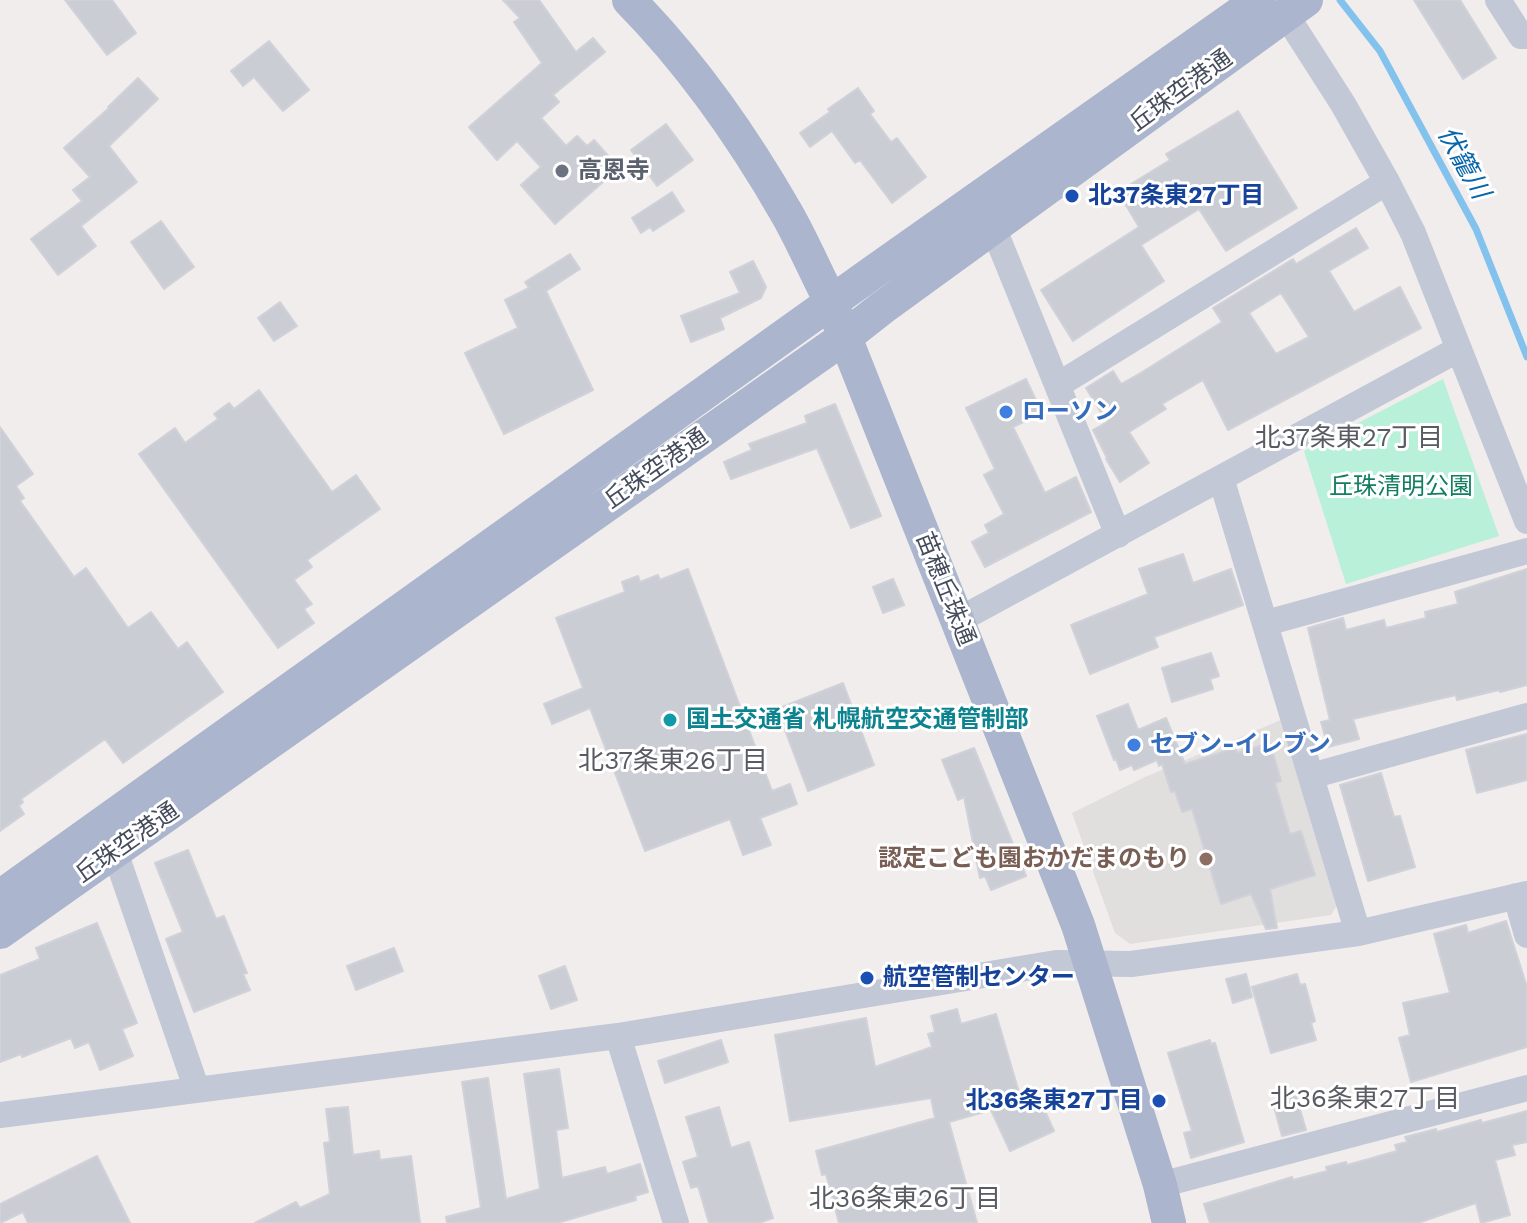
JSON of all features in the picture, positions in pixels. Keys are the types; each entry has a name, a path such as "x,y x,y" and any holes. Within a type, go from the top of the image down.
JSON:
{"main road":[{"name":"苗穂丘珠通","path":"629,0 652,23 747,148 788,217 831,302 1072,911 1091,963 1169,1223"},
{"name":"丘珠空港通","path":"0,897 831,302 986,212 1288,5"},
{"name":"丘珠空港通","path":"0,932 845,337 986,212"}],"street":[{"path":"1498,0 1521,36 1527,36"},
{"path":"1288,5 1413,233 1527,521"},
{"path":"1058,385 1387,182"},
{"path":"986,212 1118,535"},
{"path":"957,621 1459,349"},
{"path":"1221,478 1358,933"},
{"path":"1266,623 1527,551"},
{"path":"1311,776 1527,716"},
{"path":"115,852 197,1090"},
{"path":"0,1115 618,1036 1056,963 1131,964 1358,933 1522,895 1527,935"},
{"path":"618,1036 676,1223"},
{"path":"1160,1185 1527,1088"}],"shaded area":[{"name":"認定こども園おかだまのもり","path":"1281,720 1337,905 1331,915 1130,944 1115,933 1072,813 1145,777"}],"green space":[{"name":"丘珠清明公園","path":"1443,379 1499,536 1346,584 1304,451"}],"building":[{"path":"65,0 112,0 136,33 107,55"},
{"path":"503,0 539,0 576,52 593,38 605,52 553,95 559,102 541,118 566,146 577,136 587,146 594,140 619,168 555,224 521,185 541,167 517,141 497,160 469,127 542,63 514,22 520,18"},
{"path":"1414,0 1460,0 1496,58 1463,79"},
{"path":"269,41 309,90 283,111 254,77 243,86 231,71"},
{"path":"138,78 158,99 109,146 137,182 81,226 96,246 58,275 31,239 82,201 73,190 90,177 64,148"},
{"path":"858,88 874,111 870,114 891,142 897,138 926,177 892,203 860,160 855,163 832,131 810,147 800,133"},
{"path":"1238,111 1297,208 1226,251 1199,209 1141,245 1164,281 1073,341 1041,290 1139,227 1118,192 1170,160 1166,154"},
{"path":"666,124 693,160 657,186 631,150"},
{"path":"672,192 684,211 653,231 650,227 641,233 632,218"},
{"path":"161,221 194,267 164,289 131,242"},
{"path":"1356,228 1368,248 1329,271 1354,312 1400,287 1421,328 1228,430 1203,380 1162,404 1166,409 1129,432 1149,463 1120,482 1093,430 1107,422 1086,388 1113,371 1121,384 1139,374 1222,322 1213,308 1293,259 1296,264","holes":["1281,293 1309,337 1276,354 1249,313"]},
{"path":"570,254 580,269 546,291 593,390 504,434 465,353 518,328 505,300 529,288 525,282"},
{"path":"753,261 766,287 761,298 720,318 724,329 691,342 681,316 740,293 730,272"},
{"path":"280,302 297,326 274,341 258,318"},
{"path":"1026,379 1042,413 1013,427 1045,493 1076,477 1091,512 985,567 972,542 989,533 985,525 1004,514 984,475 995,469 966,408"},
{"path":"259,390 332,492 356,475 380,509 307,560 312,567 294,580 312,604 304,609 314,623 278,648 139,454 175,428 185,443 218,419 214,414 229,403 234,409"},
{"path":"835,404 881,516 851,528 817,448 731,479 724,462 752,450 749,444 807,423 805,416"},
{"path":"0,427 33,474 16,486 24,498 20,501 74,577 86,568 128,628 151,612 178,649 187,642 223,692 123,763 105,739 21,799 23,802 19,806 24,814 0,831"},
{"path":"1183,554 1193,583 1231,569 1243,605 1154,637 1158,647 1090,674 1071,625 1148,594 1139,569"},
{"name":"国土交通省 札幌航空交通管制部","path":"688,569 772,791 790,784 797,804 760,818 771,845 743,855 730,819 645,851 590,708 552,724 544,704 583,688 556,618 625,592 622,582 638,576 640,582 658,575 660,580"},
{"path":"1527,569 1527,685 1457,700 1456,695 1353,719 1359,739 1328,747 1321,722 1330,720 1308,628 1343,618 1346,630 1384,620 1386,628 1426,618 1425,612 1458,604 1455,592"},
{"path":"893,579 904,605 883,613 873,587"},
{"path":"1211,653 1219,676 1210,679 1213,689 1172,702 1162,668"},
{"path":"843,683 874,765 808,791 777,709"},
{"path":"1128,704 1138,730 1166,718 1185,764 1235,748 1237,753 1270,743 1281,781 1275,783 1290,834 1301,831 1315,875 1270,889 1277,928 1266,929 1251,894 1221,904 1192,809 1182,812 1175,791 1171,792 1162,764 1159,766 1157,760 1134,770 1132,765 1120,770 1097,716"},
{"path":"1527,734 1527,780 1477,793 1466,750"},
{"path":"974,748 1026,876 991,890 985,876 980,878 964,797 958,800 942,760"},
{"path":"1381,773 1394,817 1400,816 1415,867 1368,881 1340,785"},
{"path":"188,850 216,919 224,916 247,973 243,974 250,990 194,1012 166,939 183,932 155,863"},
{"path":"1506,921 1527,987 1527,1047 1411,1082 1399,1038 1410,1035 1403,1003 1450,993 1434,934 1466,925 1468,933"},
{"path":"97,923 137,1023 122,1029 133,1056 100,1070 89,1042 75,1048 71,1038 0,1062 0,975 40,959 36,948"},
{"path":"394,948 403,971 356,990 347,966"},
{"path":"565,966 577,1000 551,1009 539,976"},
{"path":"1246,974 1252,997 1233,1003 1226,979"},
{"path":"1297,974 1300,985 1305,984 1315,1021 1311,1023 1316,1040 1271,1053 1252,987"},
{"path":"957,1009 961,1024 996,1014 1023,1106 1039,1098 1054,1131 1010,1151 991,1110 949,1122 977,1223 839,1223 826,1174 822,1175 816,1151 935,1118 931,1098 790,1121 775,1035 866,1018 875,1067 932,1047 928,1034 935,1032 931,1016"},
{"path":"721,1040 728,1062 665,1083 658,1061"},
{"path":"1210,1040 1211,1044 1215,1043 1244,1142 1191,1158 1184,1133 1192,1131 1168,1053"},
{"path":"559,1069 568,1128 556,1130 562,1178 605,1167 607,1174 640,1164 648,1192 635,1196 636,1200 557,1223 447,1223 446,1217 481,1208 462,1082 488,1078 506,1199 540,1189 524,1074"},
{"path":"1296,1096 1306,1130 1282,1136 1273,1103"},
{"path":"348,1107 353,1155 379,1151 380,1160 411,1156 420,1223 255,1223 296,1202 300,1208 330,1194 324,1143 330,1142 326,1109"},
{"path":"719,1107 731,1148 749,1142 773,1218 759,1223 709,1223 698,1186 691,1188 683,1162 698,1157 686,1117"},
{"path":"1527,1111 1527,1142 1512,1145 1515,1155 1495,1160 1510,1215 1481,1223 1476,1203 1418,1223 1210,1223 1204,1204 1292,1177 1293,1180 1327,1171 1326,1167 1346,1162 1347,1165 1397,1151 1395,1145 1407,1142 1405,1137"},
{"path":"97,1156 130,1223 28,1223 23,1212 0,1223 0,1204"}],"waterway":[{"name":"伏籠川","path":"1340,0 1380,51 1476,229 1527,357"}],"place":[{"name":"高恩寺","path":"562,171"},
{"name":"北37条東27丁目","path":"1072,196"},
{"name":"ローソン","path":"1006,412"},
{"name":"国土交通省 札幌航空交通管制部","path":"670,720"},
{"name":"セブン-イレブン","path":"1134,745"},
{"name":"認定こども園おかだまのもり","path":"1206,859"},
{"name":"航空管制センター","path":"867,978"},
{"name":"北36条東27丁目","path":"1159,1101"}],"district":[{"name":"北37条東27丁目","path":"1349,438"},
{"name":"北37条東26丁目","path":"673,761"},
{"name":"北36条東27丁目","path":"1365,1099"},
{"name":"北36条東26丁目","path":"905,1199"}]}
